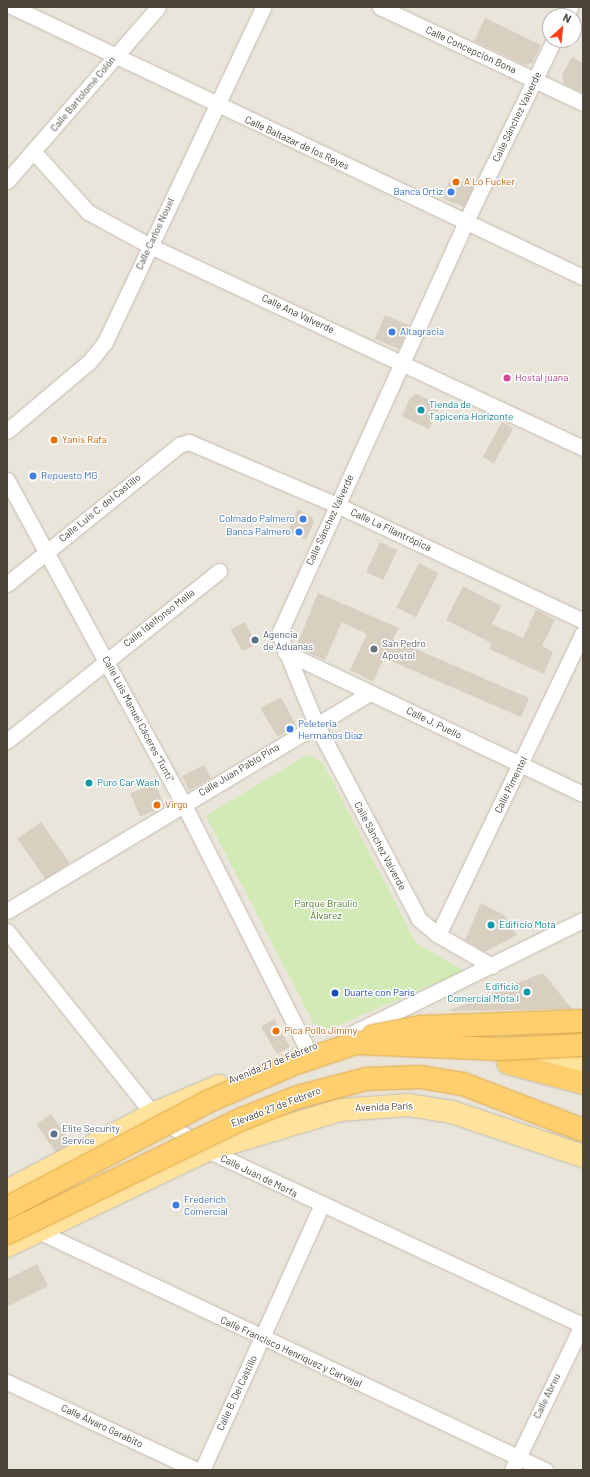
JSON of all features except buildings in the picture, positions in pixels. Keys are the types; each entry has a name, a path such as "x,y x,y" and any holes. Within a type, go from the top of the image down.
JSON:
{"highway":[{"path":"7,1208 207,1102 350,1040 380,1032 420,1027 583,1021"},
{"path":"350,1040 500,1049 583,1045"},
{"path":"508,1062 551,1076 583,1083"},
{"name":"Elevado 27 de Febrero","path":"7,1232 163,1154 298,1097 332,1087 392,1076 463,1084 583,1130"},
{"path":"163,1154 231,1136 336,1092 398,1086 459,1094 506,1108 583,1140"}],"main road":[{"name":"Avenida 27 de Febrero","path":"7,1191 153,1114 307,1048 350,1040 421,1038 472,1049 508,1062 583,1068"},
{"name":"Avenida París","path":"207,1150 340,1110 409,1105 452,1112 583,1156"},
{"path":"7,1246 207,1150"}],"street":[{"name":"Calle Baltazar de los Reyes","path":"13,7 215,105 583,277"},
{"name":"Calle Bartolomé Colón","path":"7,181 34,152 158,7"},
{"name":"Calle Carlos Nouel","path":"7,431 99,351 263,7"},
{"name":"Calle Concepción Bona","path":"380,7 583,103"},
{"name":"Calle Sánchez Valverde","path":"492,966 438,935 419,919 316,724 284,652 278,634 466,221 550,48"},
{"name":"Calle Ana Valverde","path":"34,152 88,212 150,246 583,448"},
{"name":"Calle La Filantrópica","path":"198,444 337,505 583,621"},
{"name":"Calle Luis C. del Castillo","path":"7,584 179,445 198,444"},
{"name":"Calle Luis Manuel Cáceres \"Tunti\"","path":"7,480 106,659 183,803 307,1048"},
{"name":"Calle Idelfonso Mella","path":"7,741 106,659 219,571"},
{"name":"Calle Pimentel","path":"438,935 583,633"},
{"name":"Calle J. Puello","path":"284,652 583,794"},
{"name":"Calle Juan Pablo Pina","path":"7,910 183,803 370,693"},
{"path":"350,1040 583,920"},
{"name":"Calle Juan de Morfa","path":"7,931 153,1114 207,1150 320,1206 583,1324"},
{"name":"Calle B. Del Castillo","path":"202,1470 320,1206"},
{"name":"Calle Francisco Henríquez y Carvajal","path":"38,1231 262,1338 515,1463 545,1470"},
{"name":"Calle Abreu","path":"515,1463 583,1324"},
{"name":"Calle Álvaro Garabito","path":"7,1382 197,1470"}],"shaded area":[{"path":"7,7 583,7 583,1470 7,1470"}],"green space":[{"name":"Parque Braulio Álvarez","path":"308,754 323,763 416,943 464,971 330,1029 314,1024 206,816"}],"place":[{"name":"A Lo Fucker","path":"456,182"},
{"name":"Banca Ortiz","path":"451,192"},
{"name":"Altagracia","path":"392,332"},
{"name":"Hostal juana","path":"507,378"},
{"name":"Tienda de Tapicería Horizonte","path":"421,410"},
{"name":"Yanis Rafa","path":"54,440"},
{"name":"Repuesto MG","path":"33,476"},
{"name":"Colmado Palmero","path":"303,519"},
{"name":"Banca Palmero","path":"299,532"},
{"name":"Agencia de Aduanas","path":"255,640"},
{"name":"San Pedro Apostol","path":"374,649"},
{"name":"Peleteria Hermanos Diaz","path":"290,729"},
{"name":"Puro Car Wash","path":"89,783"},
{"name":"Virgo","path":"157,805"},
{"name":"Edificio Mota","path":"491,925"},
{"name":"Edificio Comercial Mota I","path":"527,992"},
{"name":"Duarte con París","path":"335,993"},
{"name":"Pica Pollo Jimmy","path":"276,1031"},
{"name":"Elite Security Service","path":"54,1134"},
{"name":"Frederich Comercial","path":"176,1205"}]}
